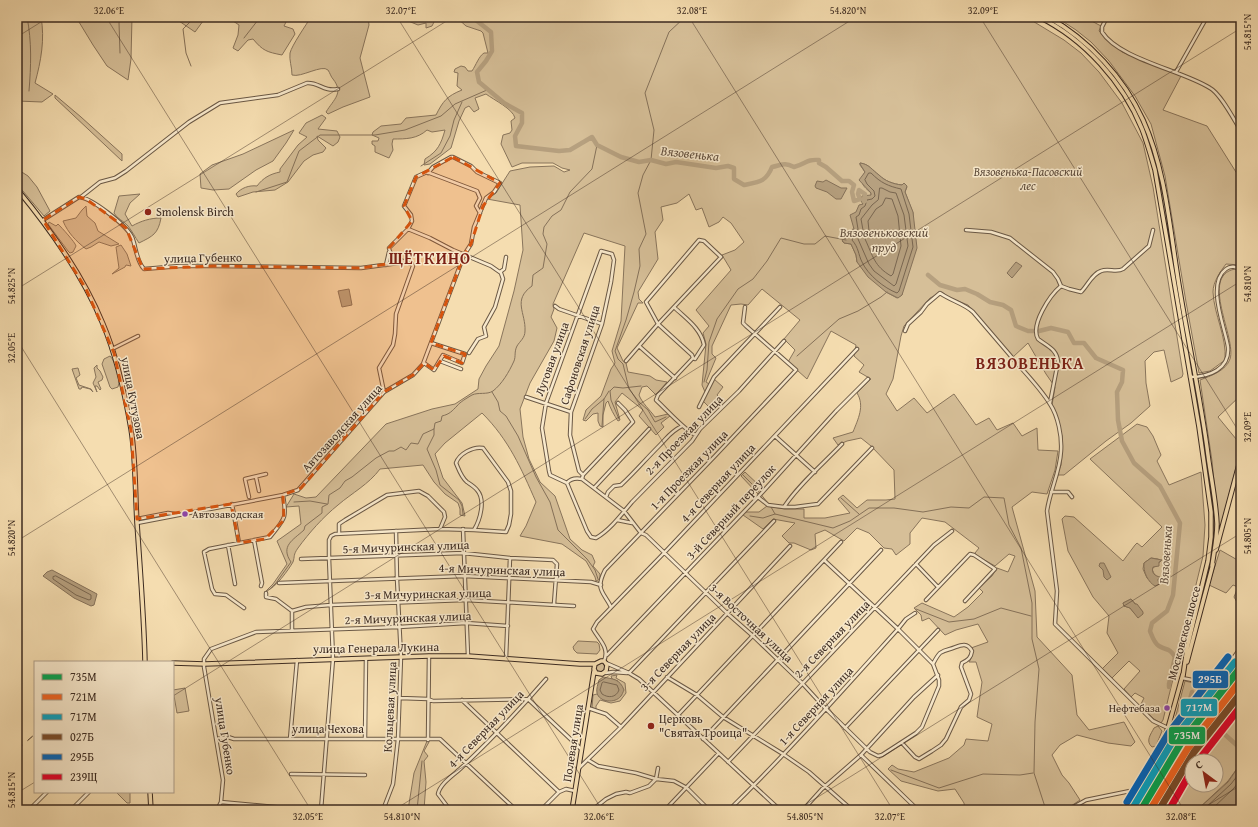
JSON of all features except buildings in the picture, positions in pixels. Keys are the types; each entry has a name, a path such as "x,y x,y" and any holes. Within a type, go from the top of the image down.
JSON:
{"main road":[{"path":"1039,17 1067,34 1097,61 1120,89 1142,130 1151,156 1158,184 1207,476 1211,512 1208,561 1187,648 1183,676"},
{"path":"1048,17 1076,35 1100,58 1132,99 1146,128 1160,169 1205,427 1216,511 1216,535 1212,566"},
{"name":"улица Кутузова","path":"17,189 43,220 68,257 86,289 103,323 123,388 131,430 141,569 145,661"},
{"name":"Московское шоссе","path":"1131,810 1159,752 1168,728 1194,640 1241,457"},
{"name":"улица Генерала Лукина","path":"174,663 205,664 468,656 595,664"},
{"path":"593,679 599,674 605,673 607,669 605,662 597,661 595,664 594,670 599,674"},
{"name":"улица Генерала Лукина","path":"580,664 594,670"},
{"name":"Полевая улица","path":"572,810 594,670"},
{"path":"150,793 151,810"}],"street":[{"path":"1108,17 1102,26 1102,32 1118,48 1212,89 1218,95 1241,131"},
{"path":"1176,72 1207,17"},
{"path":"43,220 81,197 100,182 115,178 126,171 189,122 220,103 278,95 312,82 324,89 338,89"},
{"name":"Автозаводская улица","path":"137,521 294,492 301,488 384,392 413,375 424,363 464,255 471,244 474,227 486,198 494,192 500,183 477,172 471,166 453,157 433,167 428,173"},
{"path":"386,265 390,252 390,246 404,234 412,222 411,215 404,206 416,177 428,173 478,191 480,198 476,206 480,214"},
{"name":"улица Губенко","path":"81,197 110,214 126,228 131,236 140,263 144,269 180,266 361,268 406,262"},
{"path":"408,229 491,266 500,272 503,279 494,307 484,327 486,336 478,339 469,354"},
{"path":"966,230 991,232 1010,238 1053,272 1061,286 1081,292 1100,271 1120,271 1149,246 1153,230"},
{"path":"626,361 658,324 721,257 704,241 699,240 694,244 646,302 658,324 692,355 693,358"},
{"name":"Сафоновская улица","path":"583,477 579,471 570,435 571,412 602,324 612,274 614,260 612,254 601,251"},
{"name":"Луговая улица","path":"567,483 550,475 548,471 542,428 546,403 601,251"},
{"path":"384,392 379,368 393,345 396,334 396,314 412,268 412,264 393,256 390,252"},
{"path":"500,272 504,269 506,257"},
{"path":"1190,377 1212,373 1223,366 1227,360 1228,347 1217,298 1218,288 1225,270 1230,267 1241,269"},
{"path":"1050,404 1058,362 1057,356 1050,347 1038,339 1035,329 1049,300 1061,286"},
{"path":"905,331 908,324 940,293 967,306 1021,367 1050,404 1057,419 1061,449 1059,465 1047,510 1057,591 1054,622 1056,627 1153,721 1168,728"},
{"path":"555,306 602,324"},
{"path":"674,307 699,331 704,345 695,359 693,358 658,395 656,400 682,426 693,435 696,435"},
{"path":"745,307 743,323 774,352"},
{"path":"699,407 714,377 780,307"},
{"path":"112,349 138,336"},
{"name":"2-я Проезжая улица","path":"567,483 587,531 591,537 596,538 617,520 692,441 700,429 739,391 784,341"},
{"path":"424,363 434,370 443,355 462,363 465,354 431,343"},
{"path":"639,346 675,378"},
{"name":"4-я Северная улица","path":"606,656 604,644 593,630 597,622 857,349"},
{"name":"1-я Проезжая улица","path":"601,585 605,570 796,370 774,352"},
{"path":"440,361 461,369"},
{"name":"3-й Северный переулок","path":"606,656 758,497 836,411 868,379"},
{"path":"526,397 571,412"},
{"path":"567,483 569,480 583,477 633,422 618,403"},
{"path":"606,497 608,492 614,486 621,485 632,474 670,433 682,426"},
{"path":"594,488 649,429"},
{"path":"775,436 814,472"},
{"path":"784,507 788,500 842,444"},
{"path":"321,810 333,659 329,558 330,536 335,534 440,529 506,532 511,514 511,491 508,482 483,448 477,446 457,459 456,463 461,476 478,490 481,497 480,515 474,530"},
{"path":"758,497 768,505 784,507 818,504 872,448"},
{"path":"249,497 245,479 266,474"},
{"path":"256,477 259,491"},
{"path":"583,477 594,488 624,511"},
{"path":"340,534 339,524 387,495 419,491 428,496 444,512 445,517 440,529"},
{"path":"1051,492 1068,492 1072,497"},
{"path":"244,608 226,595 215,594 212,589 204,552 209,549 270,537 284,520 286,512 283,495"},
{"path":"232,504 239,543"},
{"name":"3-я Восточная улица","path":"624,511 640,533 646,535 753,636 802,683 866,749"},
{"path":"617,520 629,521 633,523"},
{"path":"605,673 629,673 774,521"},
{"path":"463,529 468,656"},
{"name":"Кольцевая улица","path":"383,810 393,784 398,739 400,698 401,657 396,531"},
{"name":"2-я Северная улица","path":"728,762 934,545 952,531"},
{"path":"254,540 262,583 261,586"},
{"path":"678,716 841,542"},
{"path":"228,545 235,584"},
{"name":"3-я Северная улица","path":"579,769 728,614 790,546"},
{"path":"703,739 881,550"},
{"name":"5-я Мичуринская улица","path":"301,559 463,552 510,558 553,560 557,564 556,580"},
{"path":"926,600 970,554 974,554 995,569 965,601"},
{"path":"506,659 510,558"},
{"path":"824,560 875,607 933,664 938,675 939,686 922,727 902,743 882,755 874,754 866,749"},
{"path":"916,564 938,587"},
{"name":"4-я Мичуринская улица","path":"279,583 464,576 591,582 601,585"},
{"path":"554,604 556,580"},
{"path":"601,585 601,592 611,607"},
{"path":"266,593 266,597 276,600 292,611 292,630"},
{"name":"3-я Мичуринская улица","path":"292,611 306,607 331,605 465,600 574,606"},
{"name":"1-я Северная улица","path":"729,810 784,754 906,619 915,613"},
{"name":"2-я Мичуринская улица","path":"205,664 204,659 211,649 256,632 332,630 466,623 508,626"},
{"path":"845,728 938,630"},
{"path":"902,743 915,757 919,759 923,757 946,739 961,707 969,700 971,694 962,663 969,660 972,651 969,646 964,644 941,652 933,664"},
{"path":"1183,676 1213,684 1222,674 1241,646"},
{"path":"428,740 429,656"},
{"path":"606,656 605,662 639,679 780,810"},
{"path":"365,738 366,659"},
{"path":"290,739 298,660"},
{"name":"улица Губенко","path":"205,664 223,780 221,802 217,810"},
{"path":"803,810 826,786 861,755 914,697 938,675"},
{"path":"667,677 697,695 723,717 784,754 826,786 852,810"},
{"name":"4-я Северная улица","path":"450,810 440,798 438,792 441,786 466,764 546,679"},
{"path":"400,698 428,699 433,701 528,699 582,749"},
{"path":"462,700 559,792"},
{"path":"588,708 606,714 621,727"},
{"name":"улица Чехова","path":"217,739 228,737 290,739 440,739 466,764"},
{"path":"665,810 718,754"},
{"path":"861,755 918,810"},
{"path":"588,760 598,766 656,779 674,781 687,788 709,810"},
{"path":"466,764 516,810"},
{"path":"585,810 596,807 606,799 616,794 626,792 630,793 641,790 654,783 658,768"},
{"path":"290,774 365,775"},
{"path":"541,810 559,792 566,790 575,792"},
{"path":"1068,810 1086,800 1130,791 1140,794"},
{"path":"29,810 46,793"},
{"path":"71,810 88,793"},
{"path":"221,802 321,810 364,810"}],"highlighted area":[{"path":"453,157 500,183 483,206 471,244 464,255 431,343 465,354 462,363 444,356 434,370 424,363 413,375 384,392 301,488 283,495 284,520 265,539 239,543 231,504 137,519 131,430 114,353 86,289 43,220 79,197 86,199 126,228 143,269 213,266 361,268 399,262 389,248 412,221 404,206 416,177"}],"green space":[{"path":"17,17 41,17 43,34 42,50 35,83 53,94 42,102 17,101"},
{"path":"81,17 132,17 131,59 128,80 107,66 79,22"},
{"path":"182,17 206,17 195,32 179,21"},
{"path":"227,17 296,17 298,19 287,20 284,26 293,29 295,34 282,55 266,50 253,39 248,40 238,51 233,48 238,35 239,25"},
{"path":"311,17 331,17 338,19 368,17 369,25 360,58 370,97 328,114 326,112 337,96 338,88 328,70 321,69 301,75 292,75 290,58 291,49"},
{"path":"401,17 442,17 435,20 432,26 426,28 426,23 418,25"},
{"name":"Вязовенька-Пасовский лес","path":"456,17 1026,17 1064,40 1081,53 1099,72 1122,103 1143,143 1153,187 1183,374 1182,377 1171,382 1164,350 1154,352 1145,361 1146,383 1150,406 1131,423 1064,475 1057,475 1061,465 1062,436 1052,405 1055,387 1028,343 1013,357 968,305 950,298 942,292 930,298 904,326 893,379 886,394 897,411 914,398 927,413 954,394 976,425 989,418 997,430 1013,423 1022,436 1037,428 1038,450 1058,451 1055,470 1047,494 1032,492 1012,507 1035,591 1037,637 1072,675 1077,715 1089,730 1124,722 1135,742 1131,746 1108,743 1077,735 1060,745 1052,755 1062,775 1080,800 1065,810 965,810 964,803 955,789 938,791 901,781 888,769 892,765 898,769 914,772 949,758 964,745 966,739 988,741 992,724 977,717 982,682 976,662 969,662 972,655 971,648 988,642 978,624 956,630 945,635 929,618 922,621 921,615 914,608 922,603 954,617 968,607 983,592 979,588 992,576 997,568 1008,572 1015,556 1009,554 995,566 976,555 975,553 979,548 945,522 922,518 910,533 910,544 896,555 892,549 884,548 869,533 857,528 844,541 825,530 815,534 816,548 811,550 794,543 789,543 782,536 795,523 773,519 763,529 743,515 746,512 759,512 767,506 785,509 804,509 804,518 825,518 850,513 838,499 843,495 857,508 867,500 895,499 894,470 871,446 861,438 847,441 838,445 833,438 853,432 861,408 857,393 871,379 859,372 864,365 854,356 856,345 831,331 807,379 788,362 795,350 784,339 800,320 762,289 748,305 731,305 712,346 712,354 716,358 706,382 709,384 705,392 702,385 706,344 703,333 709,326 696,310 731,270 722,255 735,250 744,242 731,223 723,217 719,222 709,227 702,208 696,210 689,194 677,203 661,207 663,220 655,232 658,259 638,292 639,299 643,303 638,303 617,348 623,361 626,363 628,372 650,376 656,380 667,382 656,395 647,386 642,387 639,395 644,404 655,417 668,414 670,416 661,423 664,427 656,435 639,416 643,410 622,393 615,402 620,420 618,421 608,401 606,403 603,415 603,427 600,426 598,421 598,413 593,414 586,421 583,420 586,410 601,396 611,369 615,363 612,351 621,321 625,246 584,233 553,304 554,309 551,317 557,328 554,341 530,383 520,409 523,437 529,459 540,482 555,496 570,539 582,550 592,555 595,562 593,566 600,574 600,579 596,581 586,561 562,544 520,536 536,502 514,455 500,434 482,413 445,443 435,454 443,478 462,503 465,516 460,515 458,503 445,494 434,482 423,465 380,469 366,484 332,510 316,525 296,550 293,562 285,574 273,587 266,591 273,584 287,564 277,541 301,524 299,506 286,507 294,494 306,498 316,497 386,424 432,409 455,404 478,389 479,379 499,346 514,291 523,250 520,205 487,199 496,193 510,171 530,167 554,166 564,172 570,170 553,163 522,163 512,167 501,144 503,135 510,133 512,130 511,121 515,118 514,115 507,108 486,94 475,98 479,109 474,112 469,106 465,108 459,121 451,148 430,164 424,165 425,159 438,147 445,130 432,132 427,130 415,137 407,139 393,139 393,150 389,158 375,152 375,146 372,144 372,141 378,141 379,138 372,135 373,132 381,126 401,124 406,118 436,115 446,100 453,94 462,90 457,86 458,73 454,72 455,69 461,66 465,67 468,71 472,71 482,54 488,53 483,33 466,26","holes":["860,163 868,166 887,181 902,185 904,183 907,187 905,192 913,213 902,295 897,298 886,292 857,262 856,255 851,244 844,243 842,241 853,229 862,205 871,195 862,182 865,172"]},
{"path":"1056,17 1084,17 1101,26 1099,31 1122,52 1181,76 1163,110 1207,126 1241,180 1241,265 1226,264 1214,285 1214,301 1224,343 1225,360 1210,371 1199,373 1165,176 1151,124 1135,96 1109,61 1091,42"},
{"path":"55,95 122,154 122,161 55,98"},
{"path":"322,115 326,118 318,129 337,131 340,137 338,142 333,146 317,136 318,140 326,148 323,152 313,155 304,161 288,182 275,190 253,192 238,197 236,194 243,189 251,186 257,186 267,177 280,172 280,169 298,145 307,137 299,133 306,123"},
{"path":"294,130 273,161 256,170 229,189 213,190 201,188 200,174 212,165 243,154"},
{"path":"17,169 28,176 37,187 50,211 44,216 17,184"},
{"path":"140,194 130,203 125,214 132,226 146,220 161,218 158,228 154,234 139,243 128,226 114,213 119,196"},
{"path":"86,206 87,216 95,223 98,231 119,244 111,246 99,242 86,249 79,243 67,229 63,221 76,218"},
{"path":"49,222 56,226 58,224 71,238 76,246 73,252 70,253 68,251 48,224"},
{"path":"121,245 127,254 131,266 126,265 112,274 119,268 116,247"},
{"path":"1235,269 1241,273 1241,395 1218,417 1241,445 1241,452 1219,533 1212,461 1200,380 1221,370 1230,359 1231,349 1229,337 1219,295 1220,283 1225,274"},
{"path":"110,356 116,367 119,380 118,387 112,389 102,364 104,359"},
{"path":"97,365 97,368 103,377 102,380 98,382 101,389 100,390 97,386 95,386 97,392 93,383 96,377 94,368"},
{"path":"78,368 80,375 76,378 79,385 91,389 93,392 90,389 82,387 79,389 72,369"},
{"path":"714,379 723,387 717,395 725,403 715,413 703,401"},
{"path":"1196,403 1199,403 1211,474 1215,528 1210,570 1191,641 1208,570 1212,546 1213,526 1211,501"},
{"path":"1137,424 1147,427 1153,436 1161,455 1157,461 1169,485 1201,472 1205,525 1203,556 1163,720 1161,723 1154,719 1140,706 1144,698 1135,693 1131,697 1124,689 1140,671 1129,661 1112,678 1102,669 1118,653 1107,633 1109,616 1093,597 1068,551 1062,519 1065,516 1074,517 1123,561 1137,543 1142,547 1162,527 1090,459","holes":["1151,558 1161,561 1152,569 1155,575 1160,578 1158,579 1158,583 1147,578 1143,569 1144,563","1131,599 1143,612 1135,614 1130,608 1124,606 1123,603"]},
{"path":"745,472 763,489 758,494 741,476"},
{"path":"1220,550 1241,562 1241,609 1234,597 1238,587 1233,585 1226,593 1209,585"},
{"path":"578,641 597,642 600,650 597,654 577,653 573,647"},
{"path":"600,662 605,667 600,672 595,667"},
{"path":"617,675 616,678 625,683 626,693 620,701 611,703 600,700 596,706 596,709 592,708 593,695 597,694 603,700 608,701 618,681 612,679 611,676"},
{"path":"1185,681 1215,688 1170,753 1163,750 1176,715"},
{"path":"185,688 189,711 177,713 174,690"},
{"path":"1232,713 1241,714 1241,763 1224,785 1224,753 1191,753 1213,722 1225,721"},
{"path":"1158,726 1162,731 1156,746 1152,747 1149,742 1149,738 1154,728"},
{"path":"427,741 429,742 424,751 428,756 424,761 426,782 424,810 408,810 414,773"},
{"path":"1184,762 1184,793 1215,793 1197,810 1153,810 1163,791"},
{"path":"117,793 130,793 130,803 127,803"}],"water":[{"name":"Вязовеньковский пруд","path":"860,163 868,166 887,181 902,185 904,183 907,186 905,192 913,212 917,248 902,295 898,298 886,292 868,277 857,262 856,255 851,244 844,243 842,240 848,237 854,229 850,215 856,212 859,205 863,204 861,201 862,196 871,195 871,193 859,180 865,172"},
{"path":"826,180 841,188 847,188 841,199 836,199 827,192 816,188 815,186 817,181 823,182"},
{"path":"1016,262 1022,266 1012,278 1007,273"},
{"path":"349,289 352,305 342,307 338,291"},
{"path":"1151,558 1162,560 1159,562 1159,566 1153,567 1154,574 1160,577 1158,581 1160,584 1155,586 1148,579 1144,570 1144,563"},
{"path":"1100,563 1104,563 1111,577 1107,580 1104,577 1103,570 1099,566"},
{"path":"52,570 97,594 94,605 91,606 74,598 43,576"},
{"path":"1131,599 1143,612 1143,614 1138,618 1130,608 1124,606 1123,603"},
{"path":"603,677 616,680 622,686 624,690 618,699 608,701 598,696 597,686 599,680"},
{"path":"1241,763 1241,802 1234,810 1197,810 1216,793 1224,793 1224,786"}],"waterway":[{"path":"27,17 31,54 29,91"},
{"path":"120,17 120,53"},
{"path":"191,66 186,53 183,29 195,17"},
{"path":"244,38 258,20 258,17"},
{"name":"Вязовенька","path":"410,17 417,19 422,17"},
{"name":"Вязовенька","path":"472,17 491,32 492,51 477,72 479,82 504,103 522,113 522,123 515,136 516,146 559,151 570,150 592,137 597,145 621,157 639,162 651,160 666,164 676,162 716,168 728,166 734,168 734,179 744,185 761,180 767,176 772,167 785,164 794,167 809,161 819,160 819,163 842,181 849,181 854,185 852,192 854,201 860,199 858,194 859,190 865,194 865,201"},
{"path":"666,417 655,422 648,410 639,402 629,389 623,364 618,359 615,351 634,292 640,266 639,249 646,234 638,193 643,175 651,160 654,130 645,93 669,32 685,17"},
{"path":"256,192 287,182 299,151 320,135 375,135 405,130 441,116 455,104 487,90"},
{"path":"421,166 441,153 450,136 454,120 462,102"},
{"path":"269,590 291,562 288,556 287,547 292,540 304,530 305,526 322,513 322,507 328,504 329,495 340,488 345,481 376,458 401,447 406,450 411,443 418,444 423,434 434,429 435,423 441,421 442,416 451,412 460,403 472,395 493,391 508,373 514,361 516,348 525,333 521,302 526,291 532,286 533,275 543,268 547,244 543,234 544,227 552,216 561,210 570,192 592,169 597,145"},
{"path":"704,382 707,370 709,342 717,319 738,289 753,279 767,261 781,238 804,244 815,244 825,236 846,240"},
{"name":"Вязовенька","path":"928,275 940,285 957,290 965,289 990,302 1003,305 1011,310 1016,326 1028,331 1039,331 1051,328 1068,332 1074,343 1084,343 1096,358 1123,370 1122,382 1117,392 1118,420 1122,441 1134,463 1160,486 1180,523 1173,595 1167,611 1152,623 1150,631 1157,645 1169,650 1175,657 1169,687"},
{"path":"797,356 839,319 858,311 887,292"},
{"path":"619,419 611,400 610,391 614,387 623,388 641,386"},
{"path":"585,419 592,409 604,399 609,391"},
{"path":"492,392 498,402 500,411 506,416 518,436 536,477 550,502 558,530 587,559 595,570 598,579"},
{"path":"602,426 604,399"},
{"path":"434,429 434,435 427,449 436,470 440,485 459,500 462,506 463,514"},
{"path":"743,475 768,503"},
{"path":"750,516 763,518 775,514 833,528 850,521 869,508 894,508 923,512 951,507 969,508 984,497 1004,498 1009,525 1021,548 1032,603 1032,639 1039,669 1035,722 1034,773 1046,810"},
{"path":"841,498 859,514"},
{"path":"294,502 310,501 327,504"},
{"path":"771,507 775,514"},
{"path":"916,609 949,622 974,619 1001,608 1031,616"},
{"name":"Вязовенька","path":"1192,692 1189,703 1193,711"},
{"name":"Вязовенька","path":"1213,726 1241,749"},
{"path":"417,810 422,761"},
{"path":"891,770 939,788 983,774 1020,775 1033,773"}],"railway":[{"path":"17,750 34,735"}],"transit line":[{"name":"295Б","path":"1127,802 1168,734 1228,657"},
{"name":"717М","path":"1134,806 1174,739 1235,662"},
{"name":"735М","path":"1141,810 1181,743 1241,667"},
{"name":"721М","path":"1150,810 1188,748 1241,680"},
{"name":"027Б","path":"1159,810 1194,752 1241,693"},
{"name":"239Щ","path":"1204,753 1241,706"},
{"name":"239Щ","path":"1169,810 1184,784"}],"place":[{"name":"Smolensk Birch","path":"148,212"},
{"name":"Автозаводская","path":"185,514"},
{"name":"Нефтебаза","path":"1167,708"},
{"name":"Церковь \"Святая Троица\"","path":"651,726"}],"district":[{"name":"ЩЁТКИНО","path":"430,258"},
{"name":"ВЯЗОВЕНЬКА","path":"1030,363"}]}
